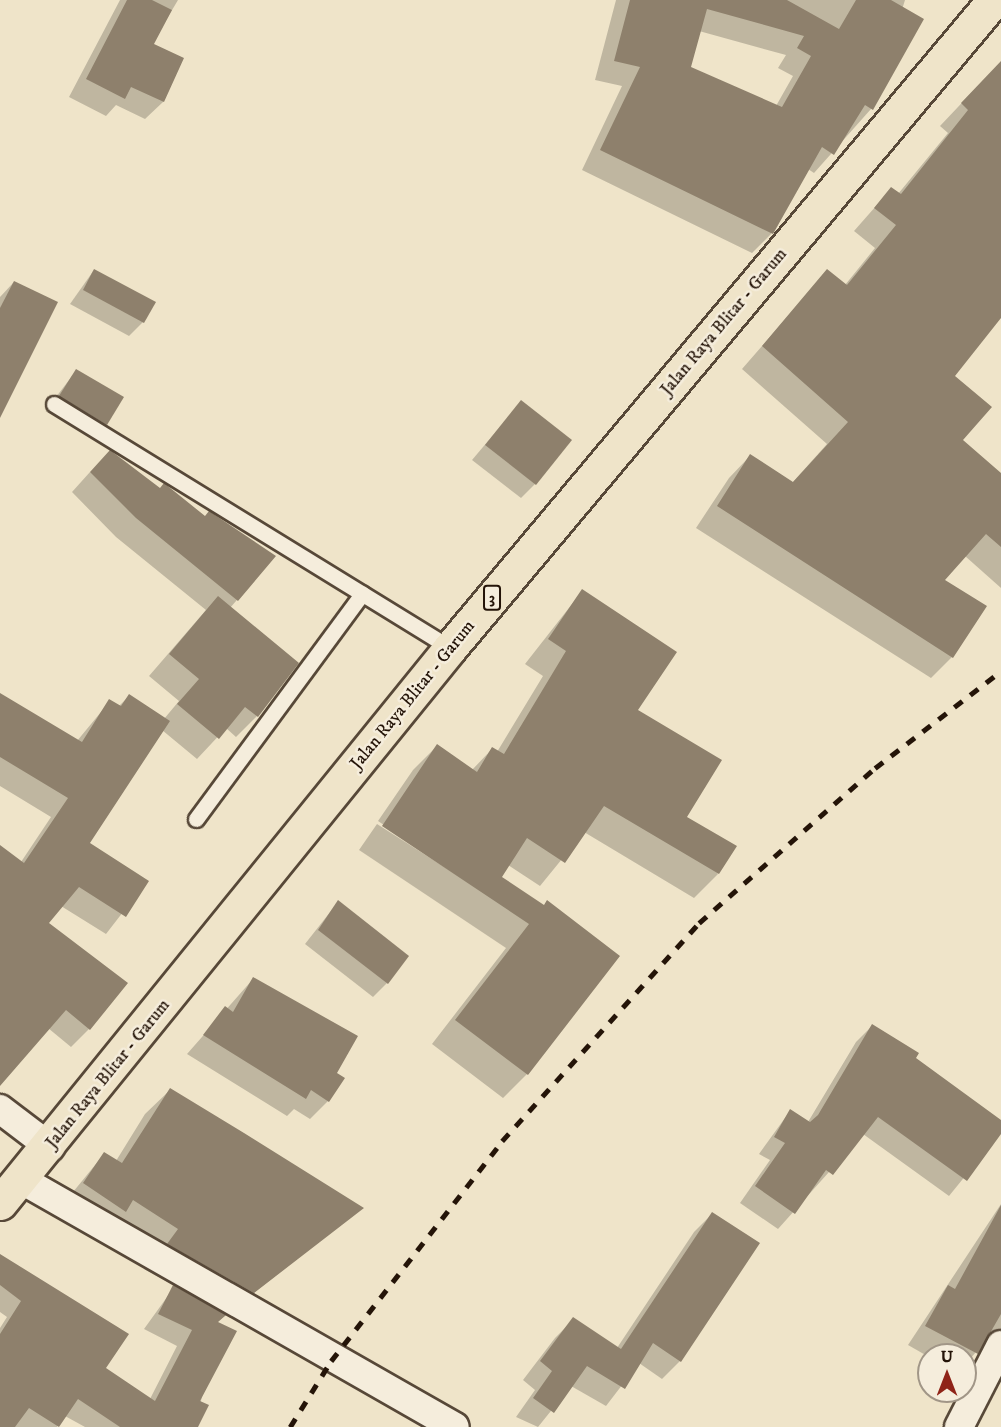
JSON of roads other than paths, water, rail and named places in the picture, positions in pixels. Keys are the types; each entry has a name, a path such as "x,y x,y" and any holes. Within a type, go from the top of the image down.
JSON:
{"highway":[{"name":"Jalan Raya Blitar - Garum","path":"11,1192 50,1147 450,648 994,0"}],"street":[{"path":"0,1109 50,1147"},
{"path":"11,1192 455,1427"},
{"path":"959,1427 1001,1345"}],"lane":[{"path":"54,404 450,648"},
{"path":"196,819 362,594"}],"railway":[{"path":"290,1427 331,1361 502,1141 699,923 875,768 1001,671"}]}
